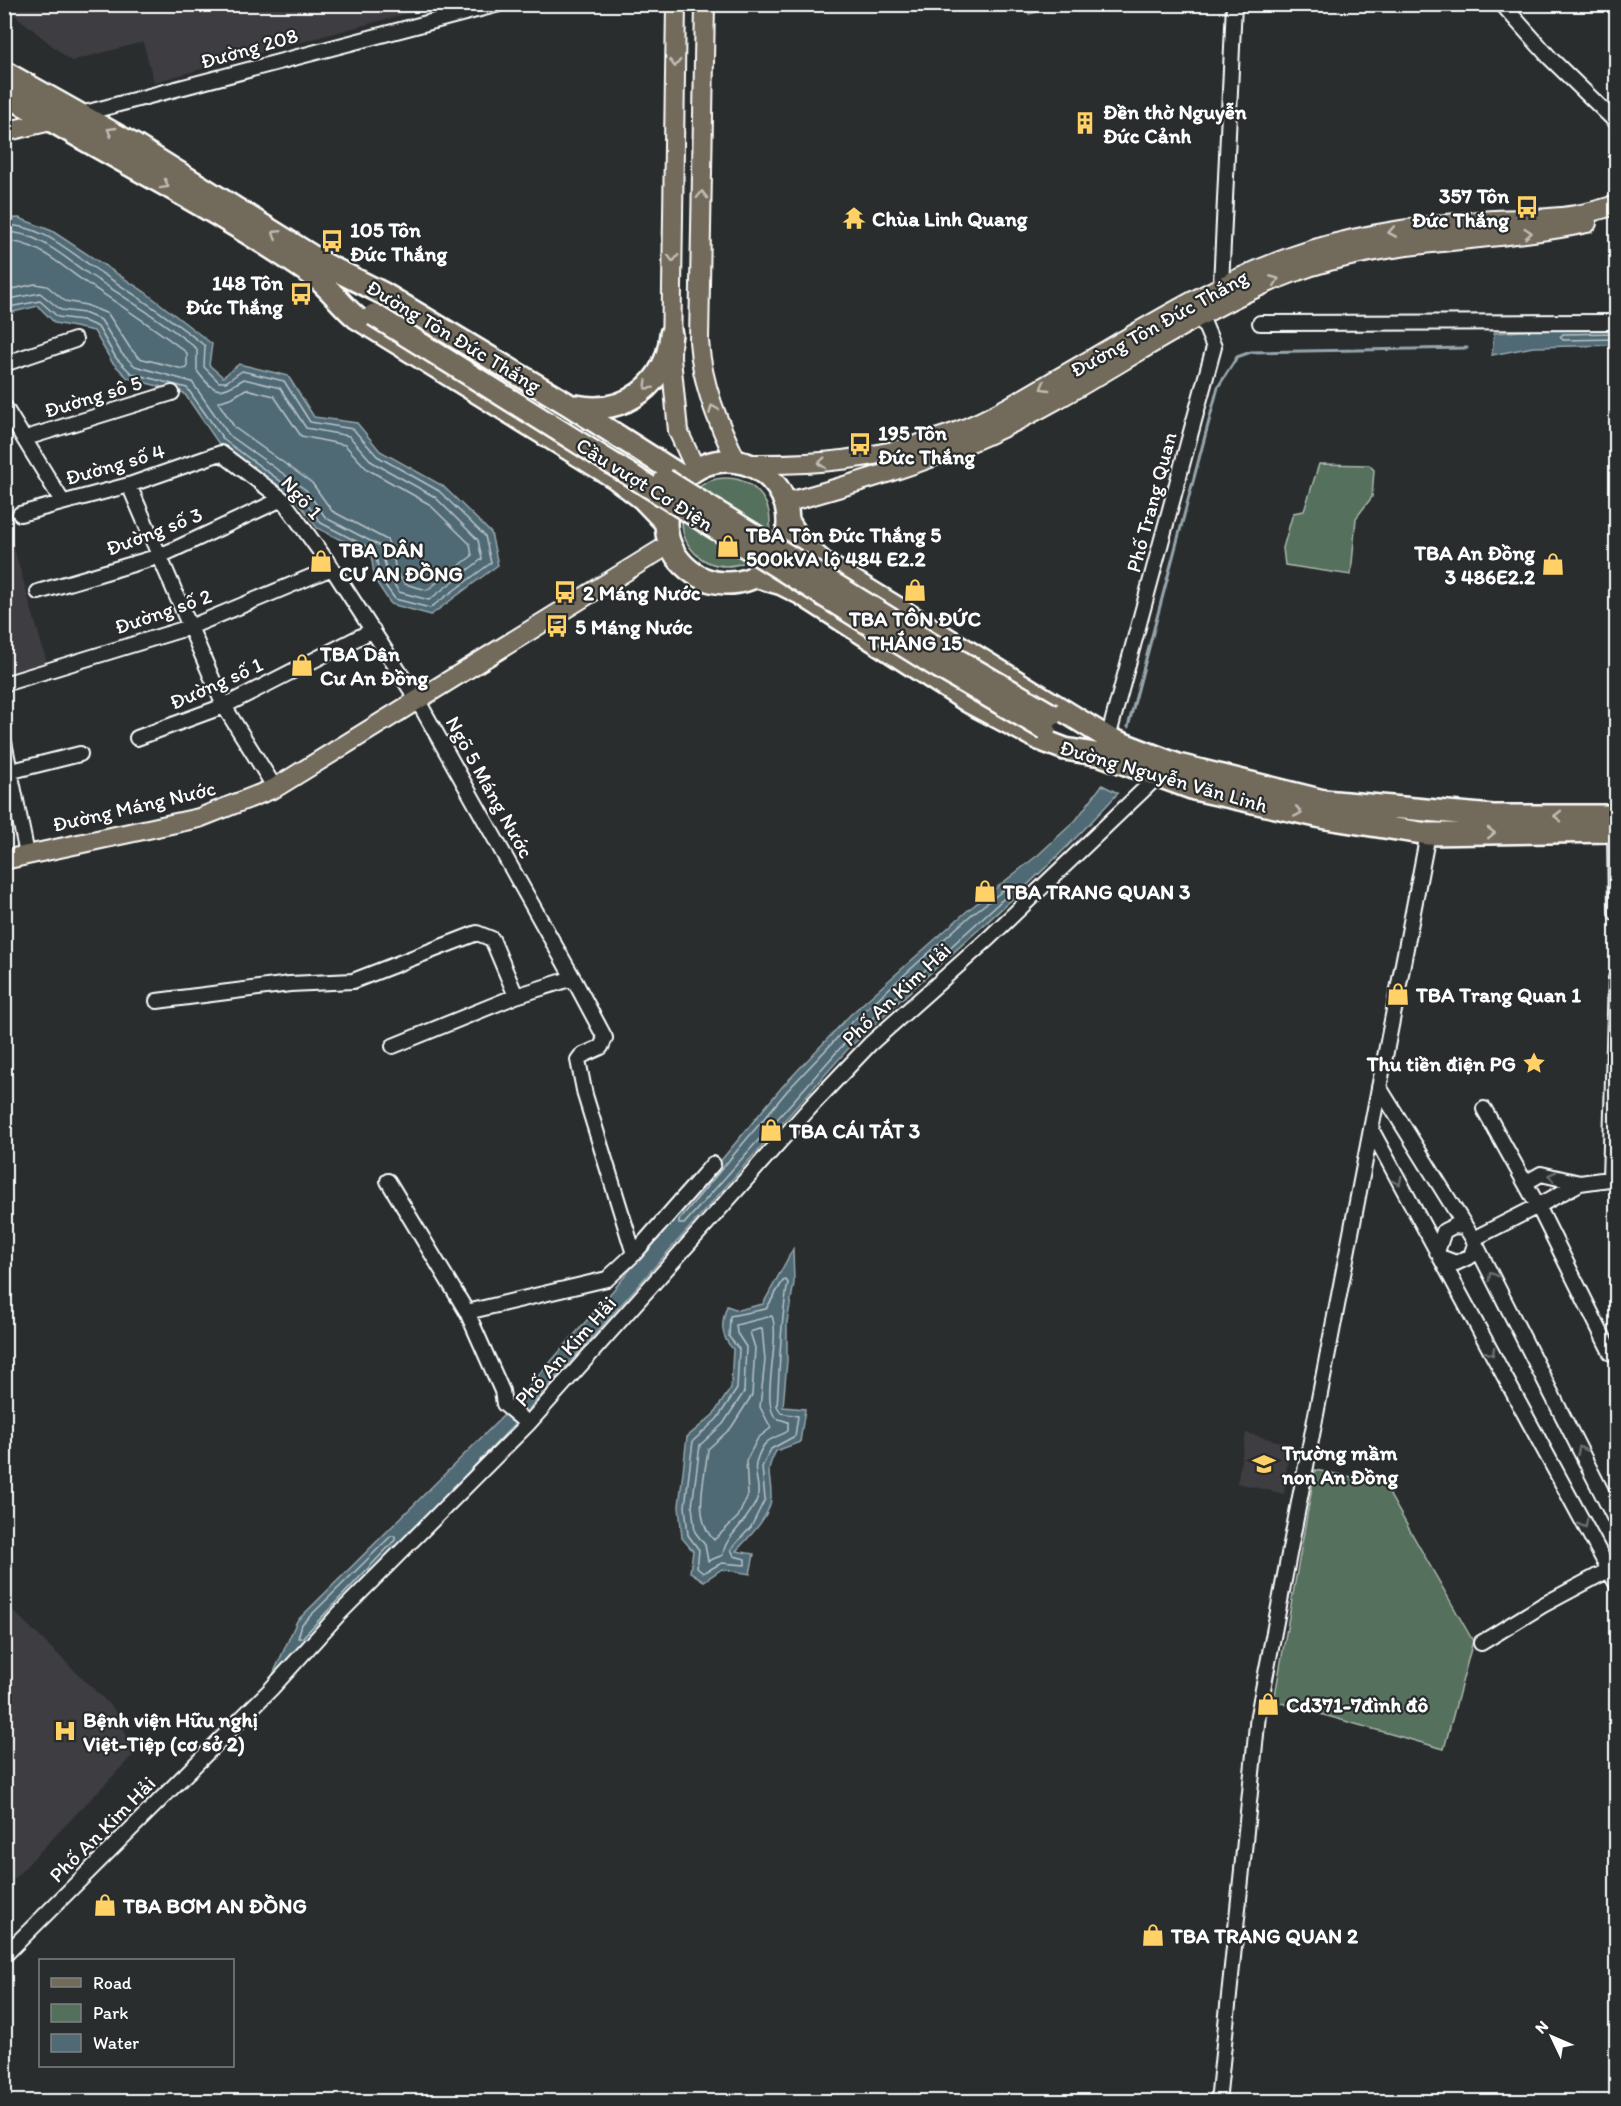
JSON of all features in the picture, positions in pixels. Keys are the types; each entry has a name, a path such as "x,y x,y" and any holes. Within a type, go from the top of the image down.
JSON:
{"highway":[{"name":"Đường Tôn Đức Thắng","path":"4,72 81,114 322,272 338,302 357,318 614,477 643,499 666,523"},
{"name":"Đường Tôn Đức Thắng","path":"4,93 211,212 322,272 370,285 566,403 690,474"},
{"name":"Cầu vượt Cơ Điện","path":"322,272 935,665 1048,722 1104,747"},
{"path":"566,403 598,408 619,405 638,395 653,381 664,363 670,334"},
{"path":"716,462 743,463 771,480 787,512 785,539 776,557 754,576 735,582 706,579 681,562 670,544 666,523 670,502 690,474 716,462"},
{"name":"Đường Nguyễn Văn Linh","path":"787,512 803,545 824,563 1104,747 1157,777 1261,806 1428,834 1616,824"},
{"name":"Đường Nguyễn Văn Linh","path":"754,576 773,581 800,593 969,702 1030,735 1065,749 1104,747 1324,801 1616,824"}],"main road":[{"path":"676,4 670,334 672,383 678,431 690,474"},
{"path":"705,4 699,341 702,371 712,406 743,463"},
{"path":"4,132 81,114"},
{"name":"Đường Tôn Đức Thắng","path":"743,463 810,465 839,462 939,438 979,422 1027,397 1221,286 1295,255 1363,237 1431,225 1579,215 1617,205"},
{"name":"Đường Tôn Đức Thắng","path":"787,512 988,435 1200,314 1284,276 1343,256 1416,244 1550,231 1617,216"},
{"path":"672,283 676,291 686,297 697,290 700,283"},
{"name":"Đường Máng Nước","path":"4,860 199,818 275,788 670,544"}],"street":[{"name":"Đường 208","path":"81,114 499,4"},
{"path":"1200,314 1221,286 1234,4"},
{"path":"1502,4 1550,58 1617,122"},
{"name":"Phố Trang Quan","path":"1104,747 1214,347 1200,314"},
{"path":"1260,323 1617,322"},
{"path":"4,363 75,340"},
{"name":"Đường sô 5","path":"26,438 172,393"},
{"path":"4,406 26,438 62,501"},
{"name":"Đường số 4","path":"20,514 129,485 221,453"},
{"name":"Ngõ 1","path":"221,453 282,499 332,568 418,701"},
{"path":"129,485 224,706 275,788"},
{"name":"Đường số 3","path":"38,592 160,556 282,499"},
{"name":"Đường số 2","path":"4,684 190,627 332,568"},
{"name":"Đường số 1","path":"137,738 224,706 373,630"},
{"name":"Ngõ 5 Máng Nước","path":"418,701 605,1038 601,1047 580,1056 578,1060 585,1095 634,1254"},
{"path":"4,742 8,772 27,854"},
{"path":"8,772 80,754"},
{"name":"Phố An Kim Hải","path":"4,1956 263,1697 338,1615 525,1422 870,1044 1006,922 1157,777"},
{"path":"1616,824 1617,913"},
{"path":"1218,2102 1258,1715 1428,834"},
{"path":"157,1001 290,984 353,981 477,933 492,939 516,996"},
{"path":"393,1046 516,996 573,978"},
{"path":"1438,1255 1456,1263 1471,1256 1474,1242 1580,1183 1613,1178 1617,978"},
{"path":"1379,1087 1474,1242 1617,1521"},
{"path":"1484,1109 1527,1182 1615,1355"},
{"path":"1371,1129 1614,1573 1543,1605 1481,1643"},
{"path":"466,1312 607,1279 634,1254 713,1164"},
{"path":"1527,1182 1541,1174 1580,1183"},
{"path":"388,1181 466,1312 507,1406 525,1422"},
{"path":"1438,1255 1444,1231 1454,1226 1465,1227"}],"shaded area":[{"path":"7,5 430,5 431,7 154,82 143,42 71,61 10,11"},
{"path":"4,517 47,663 5,675"},
{"name":"Trường mầm non An Đồng","path":"1246,1433 1289,1444 1284,1494 1237,1483"},
{"name":"Bệnh viện Hữu nghị Việt-Tiệp (cơ sở 2)","path":"5,1603 114,1709 135,1753 5,1888"}],"green space":[{"path":"1319,464 1369,465 1374,470 1372,497 1356,518 1351,575 1285,565 1283,548 1293,513 1304,511"},
{"path":"726,478 751,485 763,497 770,522 763,547 751,559 726,566 701,559 689,547 682,522 689,497 701,485"},
{"path":"1315,1470 1383,1483 1473,1641 1444,1749 1274,1701"}],"water":[{"path":"1027,4 1065,4 1065,5 1029,14"},
{"path":"19,218 52,231 145,292 212,344 209,365 223,377 239,364 288,376 314,417 357,423 380,451 443,486 491,533 498,565 431,615 391,604 375,580 371,555 317,528 297,500 219,444 184,393 128,378 112,362 94,331 55,323 38,306 5,314 5,219"},
{"path":"1577,327 1616,327 1616,345 1533,347 1492,355 1494,333"},
{"path":"1102,785 1118,793 1019,893 847,1050 525,1413 270,1681 297,1621 505,1414 615,1288 782,1087 850,1015 967,911 1038,855 1076,820"},
{"path":"793,1249 794,1283 787,1322 787,1361 783,1407 805,1409 800,1442 776,1451 769,1469 771,1496 768,1511 736,1551 754,1554 750,1574 722,1569 704,1581 690,1572 693,1551 682,1538 679,1506 687,1437 713,1415 731,1388 733,1349 723,1329 727,1306 738,1310 763,1304"}],"waterway":[{"path":"1128,727 1218,387 1237,357 1251,352 1467,348"}],"place":[{"name":"Đền thờ Nguyễn Đức Cảnh","path":"1085,123"},
{"name":"357 Tôn Đức Thắng","path":"1527,207"},
{"name":"Chùa Linh Quang","path":"854,218"},
{"name":"105 Tôn Đức Thắng","path":"332,241"},
{"name":"148 Tôn Đức Thắng","path":"301,294"},
{"name":"195 Tôn Đức Thắng","path":"860,444"},
{"name":"TBA Tôn Đức Thắng 5 500kVA lộ 484 E2.2","path":"728,546"},
{"name":"TBA DÂN CƯ AN ĐỒNG","path":"321,561"},
{"name":"TBA An Đồng 3 486E2.2","path":"1553,564"},
{"name":"TBA TÔN ĐỨC THẮNG 15","path":"915,590"},
{"name":"2 Máng Nước","path":"565,592"},
{"name":"5 Máng Nước","path":"557,626"},
{"name":"TBA Dân Cư An Đồng","path":"302,665"},
{"name":"TBA TRANG QUAN 3","path":"985,891"},
{"name":"TBA Trang Quan 1","path":"1398,994"},
{"name":"Thu tiền điện PG","path":"1534,1063"},
{"name":"TBA CÁI TẮT 3","path":"771,1130"},
{"name":"Trường mầm non An Đồng","path":"1264,1464"},
{"name":"Cd371-7đình đô","path":"1268,1704"},
{"name":"Bệnh viện Hữu nghị Việt-Tiệp (cơ sở 2)","path":"65,1731"},
{"name":"TBA BƠM AN ĐỒNG","path":"105,1905"},
{"name":"TBA TRANG QUAN 2","path":"1153,1935"}]}
